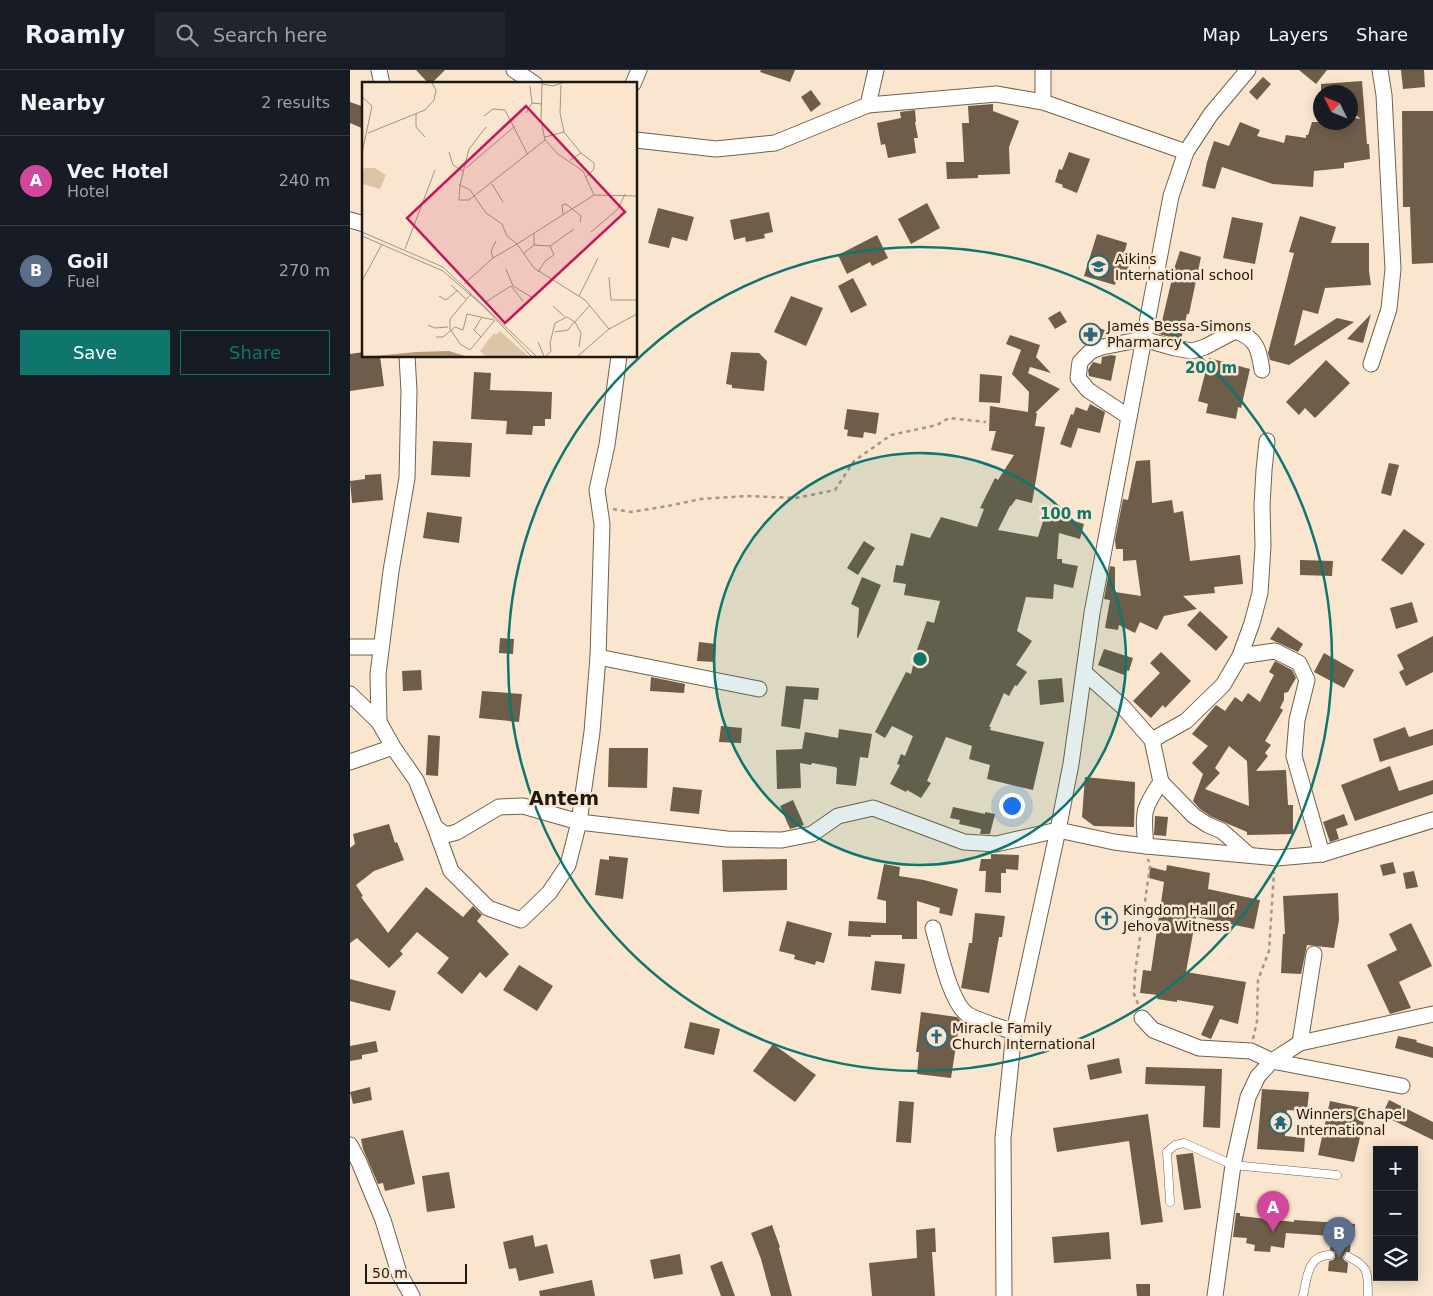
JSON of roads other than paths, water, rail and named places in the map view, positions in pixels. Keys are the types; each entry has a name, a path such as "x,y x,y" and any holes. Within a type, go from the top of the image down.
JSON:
{"street":[{"path":"514,70 532,82"},
{"path":"634,82 638,70"},
{"path":"868,105 876,70"},
{"path":"1043,70 1043,102"},
{"path":"1004,1296 1003,1138 1014,1032 1058,830 1092,613 1171,196 1186,152 1210,114 1248,70"},
{"path":"1371,364 1389,309 1393,269 1384,95 1380,70"},
{"path":"638,140 716,149 776,143 868,105 996,94 1043,102 1186,152"},
{"path":"1129,417 1088,390 1078,378 1080,362 1091,351 1102,347 1144,340 1192,351 1205,347 1235,331 1246,334 1259,350 1262,370"},
{"path":"379,722 378,674 381,647 391,571 407,478 409,391 407,358"},
{"path":"350,694 379,722 392,748 416,780 451,871 488,908 521,920 549,893 568,865 579,822 592,732 598,657 602,524 597,490 608,445 619,358"},
{"path":"1152,740 1186,721 1223,685 1240,656 1260,593 1264,546 1262,505 1267,442"},
{"path":"350,647 381,647"},
{"path":"1240,656 1275,651 1299,663 1307,680 1297,720 1294,756 1322,854"},
{"path":"598,657 759,689"},
{"path":"1084,673 1123,707 1152,740 1161,782 1194,816 1222,831 1249,855"},
{"path":"350,762 392,748"},
{"path":"1146,846 1143,817 1145,809 1161,782"},
{"path":"435,827 446,835 457,832 499,807 523,806 579,822 728,839 782,840 812,834 838,816 873,808 964,842 996,844 1058,830 1114,842 1277,858 1322,854 1433,820"},
{"path":"934,928 952,990 960,1006 967,1014 1014,1032"},
{"path":"1300,1043 1314,954"},
{"path":"1214,1296 1233,1165 1248,1097 1258,1076 1272,1061 1300,1043 1433,1014"},
{"path":"1142,1018 1153,1030 1199,1048 1251,1051 1272,1061 1402,1086"},
{"path":"350,1145 383,1220 399,1273 412,1296"}],"lane":[{"path":"1170,1202 1167,1152 1174,1145 1184,1143 1233,1165 1337,1175"},
{"path":"1303,1296 1311,1263 1322,1255 1330,1255"},
{"path":"1349,1257 1361,1263 1367,1272 1368,1296"}],"place":[{"name":"Aikins International school","path":"1099,267"},
{"name":"James Bessa-Simons Pharmarcy","path":"1091,334"},
{"name":"Kingdom Hall of Jehova Witness","path":"1107,918"},
{"name":"Miracle Family Church International","path":"936,1036"},
{"name":"Winners Chapel International","path":"1280,1122"},
{"name":"Vec Hotel","path":"1273,1232"},
{"name":"Goil","path":"1339,1258"}],"district":[{"name":"Antem","path":"564,798"}]}
